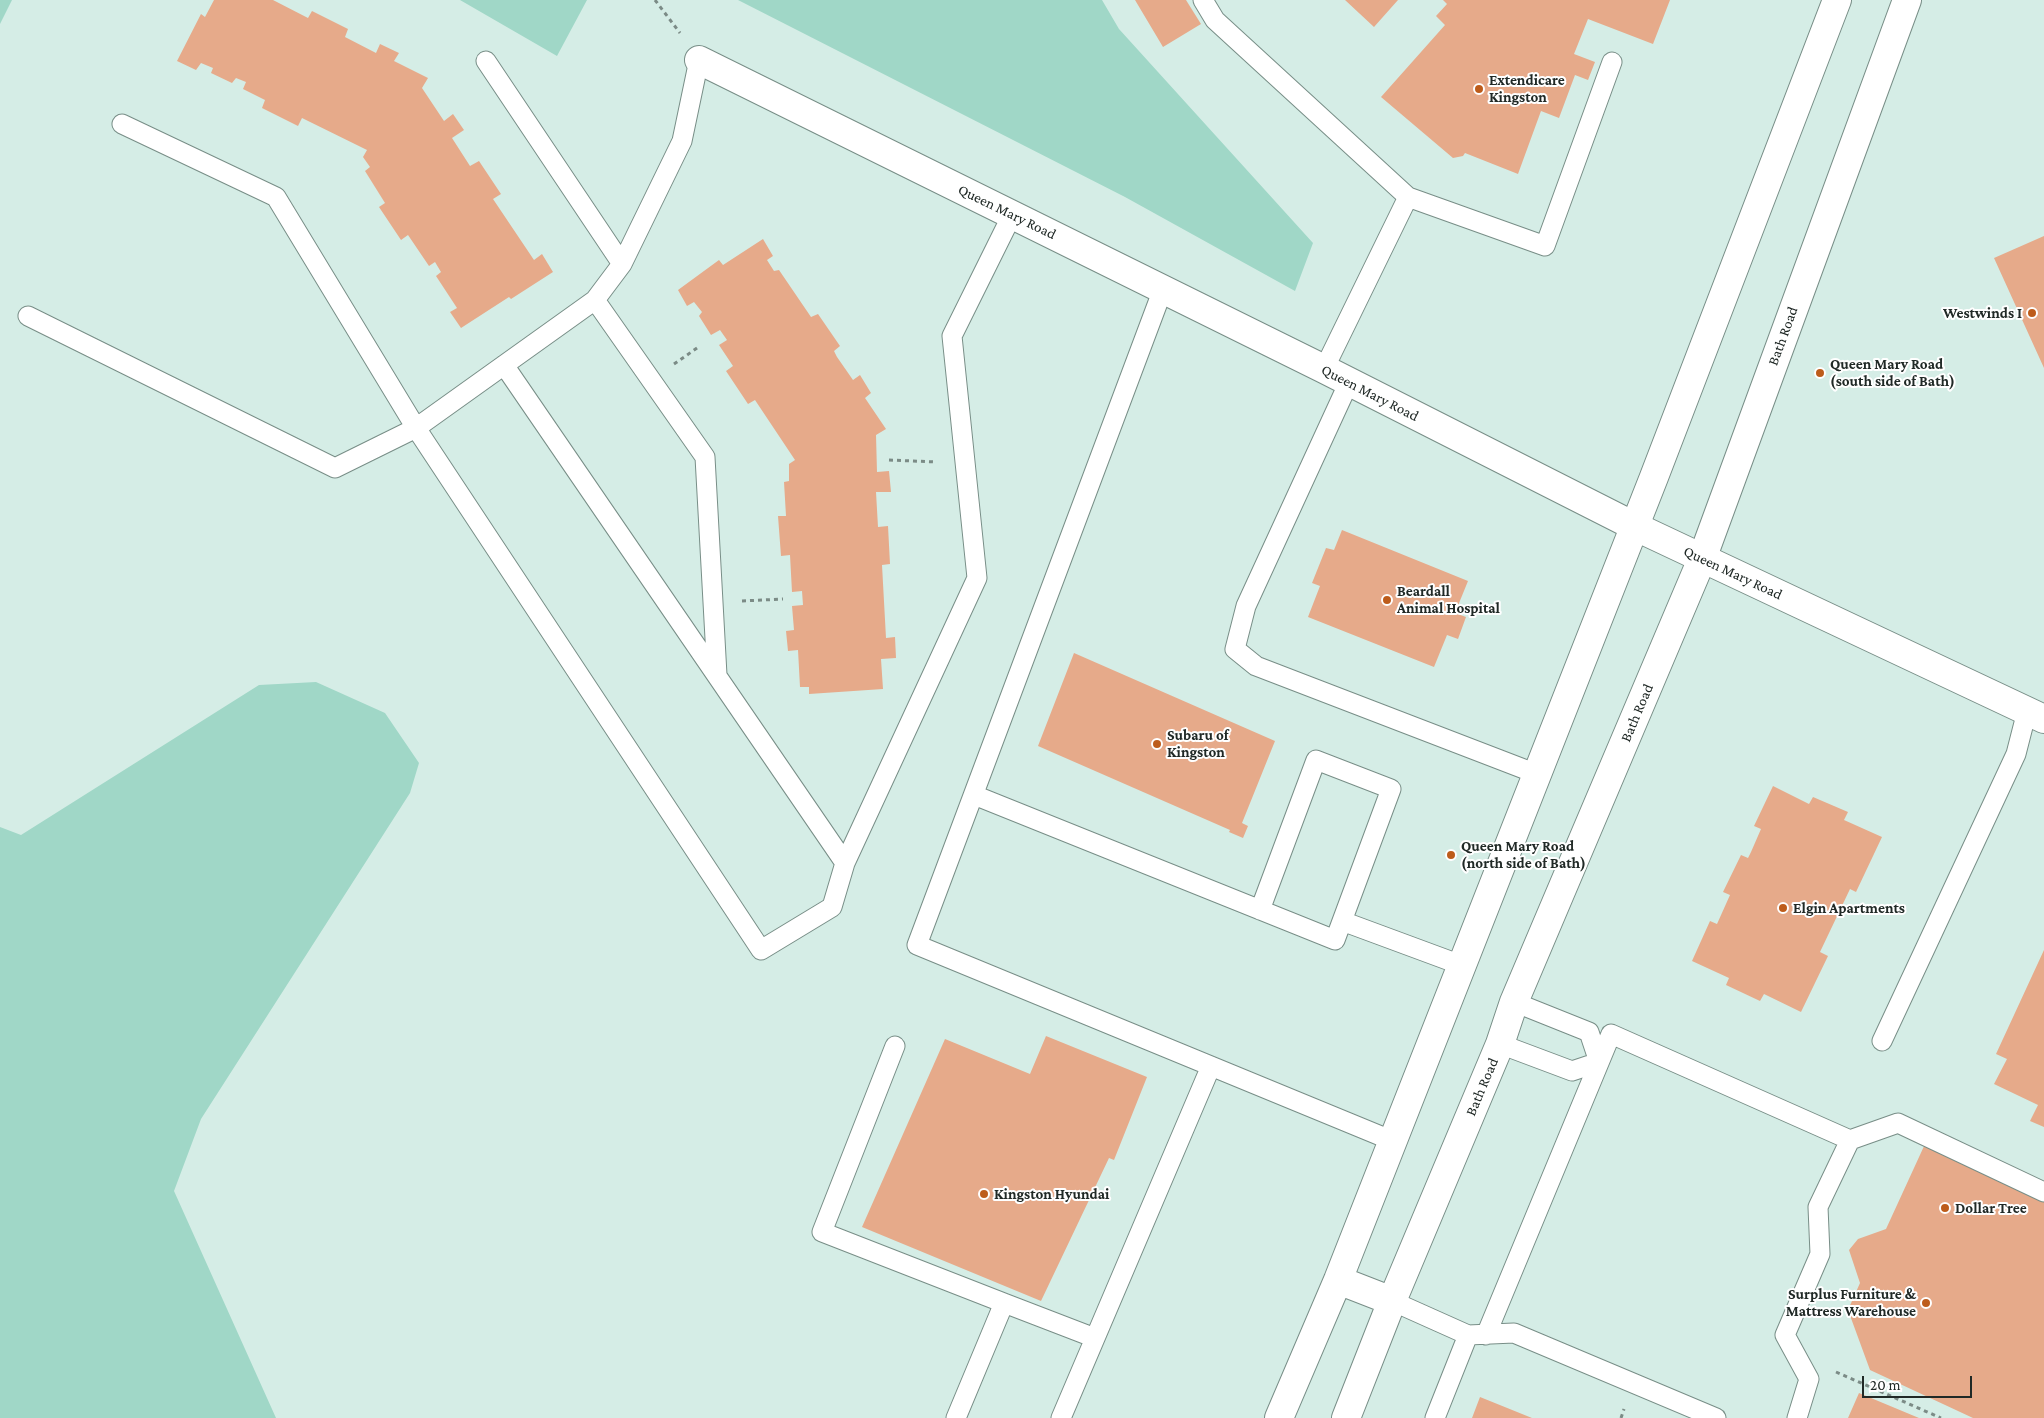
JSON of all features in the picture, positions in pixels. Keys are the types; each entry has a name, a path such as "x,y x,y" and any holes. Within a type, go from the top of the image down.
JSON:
{"main road":[{"path":"1279,1418 1338,1280 1393,1141 1634,526 1837,0"},
{"name":"Bath Road","path":"1346,1418 1392,1301 1500,1044 1514,1002 1702,559 1907,0"},
{"name":"Queen Mary Road","path":"700,60 1324,369 1634,526 2035,715"},
{"path":"1338,1280 1392,1301"}],"lane":[{"path":"1203,0 1215,20 1408,197 1545,246 1612,62"},
{"path":"28,316 335,468 416,428 595,300 622,264 682,141 700,60"},
{"path":"486,61 622,264"},
{"path":"122,124 276,197 416,428 761,950 832,907 845,863 977,578 952,336 1012,215"},
{"path":"1324,369 1408,197"},
{"path":"1163,290 917,944 1393,1141"},
{"path":"595,300 705,456 717,676"},
{"path":"504,364 845,863"},
{"path":"1349,382 1246,606 1235,649 1256,666 1537,774"},
{"path":"1882,1041 2035,715"},
{"path":"974,795 1260,910 1335,940 1391,789 1316,760 1260,910"},
{"path":"1342,921 1461,965"},
{"path":"1514,1002 1589,1032 1599,1062"},
{"path":"1435,1418 1477,1335 1611,1034 1850,1140 1898,1123 2044,1192"},
{"path":"1500,1044 1572,1071 1599,1062"},
{"path":"895,1046 822,1232 1095,1338"},
{"path":"1061,1418 1210,1066"},
{"path":"1797,1418 1809,1379 1785,1335 1820,1254 1818,1207 1850,1140"},
{"path":"1392,1301 1477,1335 1514,1333 1716,1418"},
{"path":"956,1418 1004,1303"}],"path":[{"path":"655,0 700,60"},
{"path":"889,460 965,463"},
{"path":"713,603 783,599"},
{"path":"1809,1379 1838,1372 1941,1418"}],"green space":[{"path":"0,0 12,0 0,24"},
{"path":"460,0 587,0 557,56"},
{"path":"738,0 1102,0 1119,29 1313,243 1295,291 1125,197"},
{"path":"316,682 385,713 419,763 410,793 201,1119 174,1191 276,1418 0,1418 0,827 21,835 259,685"}],"building":[{"path":"214,0 273,0 308,18 312,11 348,29 345,37 376,53 380,44 399,53 394,61 428,78 422,88 444,121 453,114 464,130 452,138 470,166 479,161 501,194 493,199 534,260 542,254 553,272 511,299 509,297 461,328 450,312 457,308 436,276 441,272 435,262 429,266 408,235 401,240 379,207 385,203 365,171 370,167 363,157 367,150 302,118 298,126 262,108 265,100 243,89 246,82 236,78 232,83 211,73 213,68 201,63 196,70 177,61 201,14 205,17"},
{"path":"1135,0 1186,0 1201,24 1163,47"},
{"path":"1345,0 1398,0 1374,27"},
{"name":"Extendicare Kingston","path":"1443,0 1670,0 1653,44 1588,19 1574,54 1595,62 1588,80 1575,75 1559,118 1541,111 1518,174 1465,153 1463,156 1453,158 1381,97 1445,25 1436,16 1447,4"},
{"name":"Westwinds I","path":"2044,236 2044,368 1994,258"},
{"path":"763,239 773,256 767,260 774,271 779,270 811,317 818,314 840,346 834,351 837,357 853,380 860,375 871,393 865,398 886,429 876,435 877,472 889,471 891,492 876,492 878,527 888,526 890,564 882,565 886,638 895,637 896,658 881,659 883,689 809,694 809,687 800,687 798,650 788,651 786,631 794,630 792,606 803,605 802,591 792,592 790,555 781,556 778,516 786,516 784,482 789,481 789,464 795,460 755,400 748,404 726,371 733,366 719,345 727,340 720,330 711,335 699,316 702,312 694,302 687,306 678,290 719,260 723,265"},
{"name":"Beardall Animal Hospital","path":"1342,530 1468,581 1455,613 1466,617 1458,639 1447,635 1434,667 1308,617 1320,586 1312,583 1326,548 1334,550"},
{"name":"Subaru of Kingston","path":"1074,653 1275,741 1242,823 1248,826 1243,838 1229,832 1230,830 1038,746"},
{"name":"Elgin Apartments","path":"1773,786 1809,804 1813,797 1848,812 1844,820 1882,837 1856,892 1850,889 1820,952 1828,956 1801,1012 1764,994 1760,1001 1726,985 1729,978 1692,961 1710,921 1717,924 1730,895 1723,892 1741,855 1748,858 1751,852 1761,829 1754,826"},
{"path":"2044,950 2044,1127 2030,1121 2038,1105 1994,1084 2007,1059 1996,1054"},
{"name":"Kingston Hyundai","path":"1046,1036 1147,1077 1114,1160 1109,1158 1041,1301 862,1227 945,1039 1030,1074"},
{"path":"1925,1144 2044,1199 2044,1418 1973,1418 1870,1370 1848,1310 1860,1283 1849,1250 1858,1239 1886,1229"},
{"path":"1859,1393 1919,1418 1848,1418"},
{"path":"1480,1397 1532,1418 1472,1418"}],"place":[{"name":"Extendicare Kingston","path":"1479,89"},
{"name":"Westwinds I","path":"2032,313"},
{"name":"Queen Mary Road (south side of Bath)","path":"1820,373"},
{"name":"Beardall Animal Hospital","path":"1387,600"},
{"name":"Subaru of Kingston","path":"1157,744"},
{"name":"Queen Mary Road (north side of Bath)","path":"1451,855"},
{"name":"Elgin Apartments","path":"1783,908"},
{"name":"Kingston Hyundai","path":"984,1194"},
{"name":"Dollar Tree","path":"1945,1208"},
{"name":"Surplus Furniture & Mattress Warehouse","path":"1926,1303"}]}
